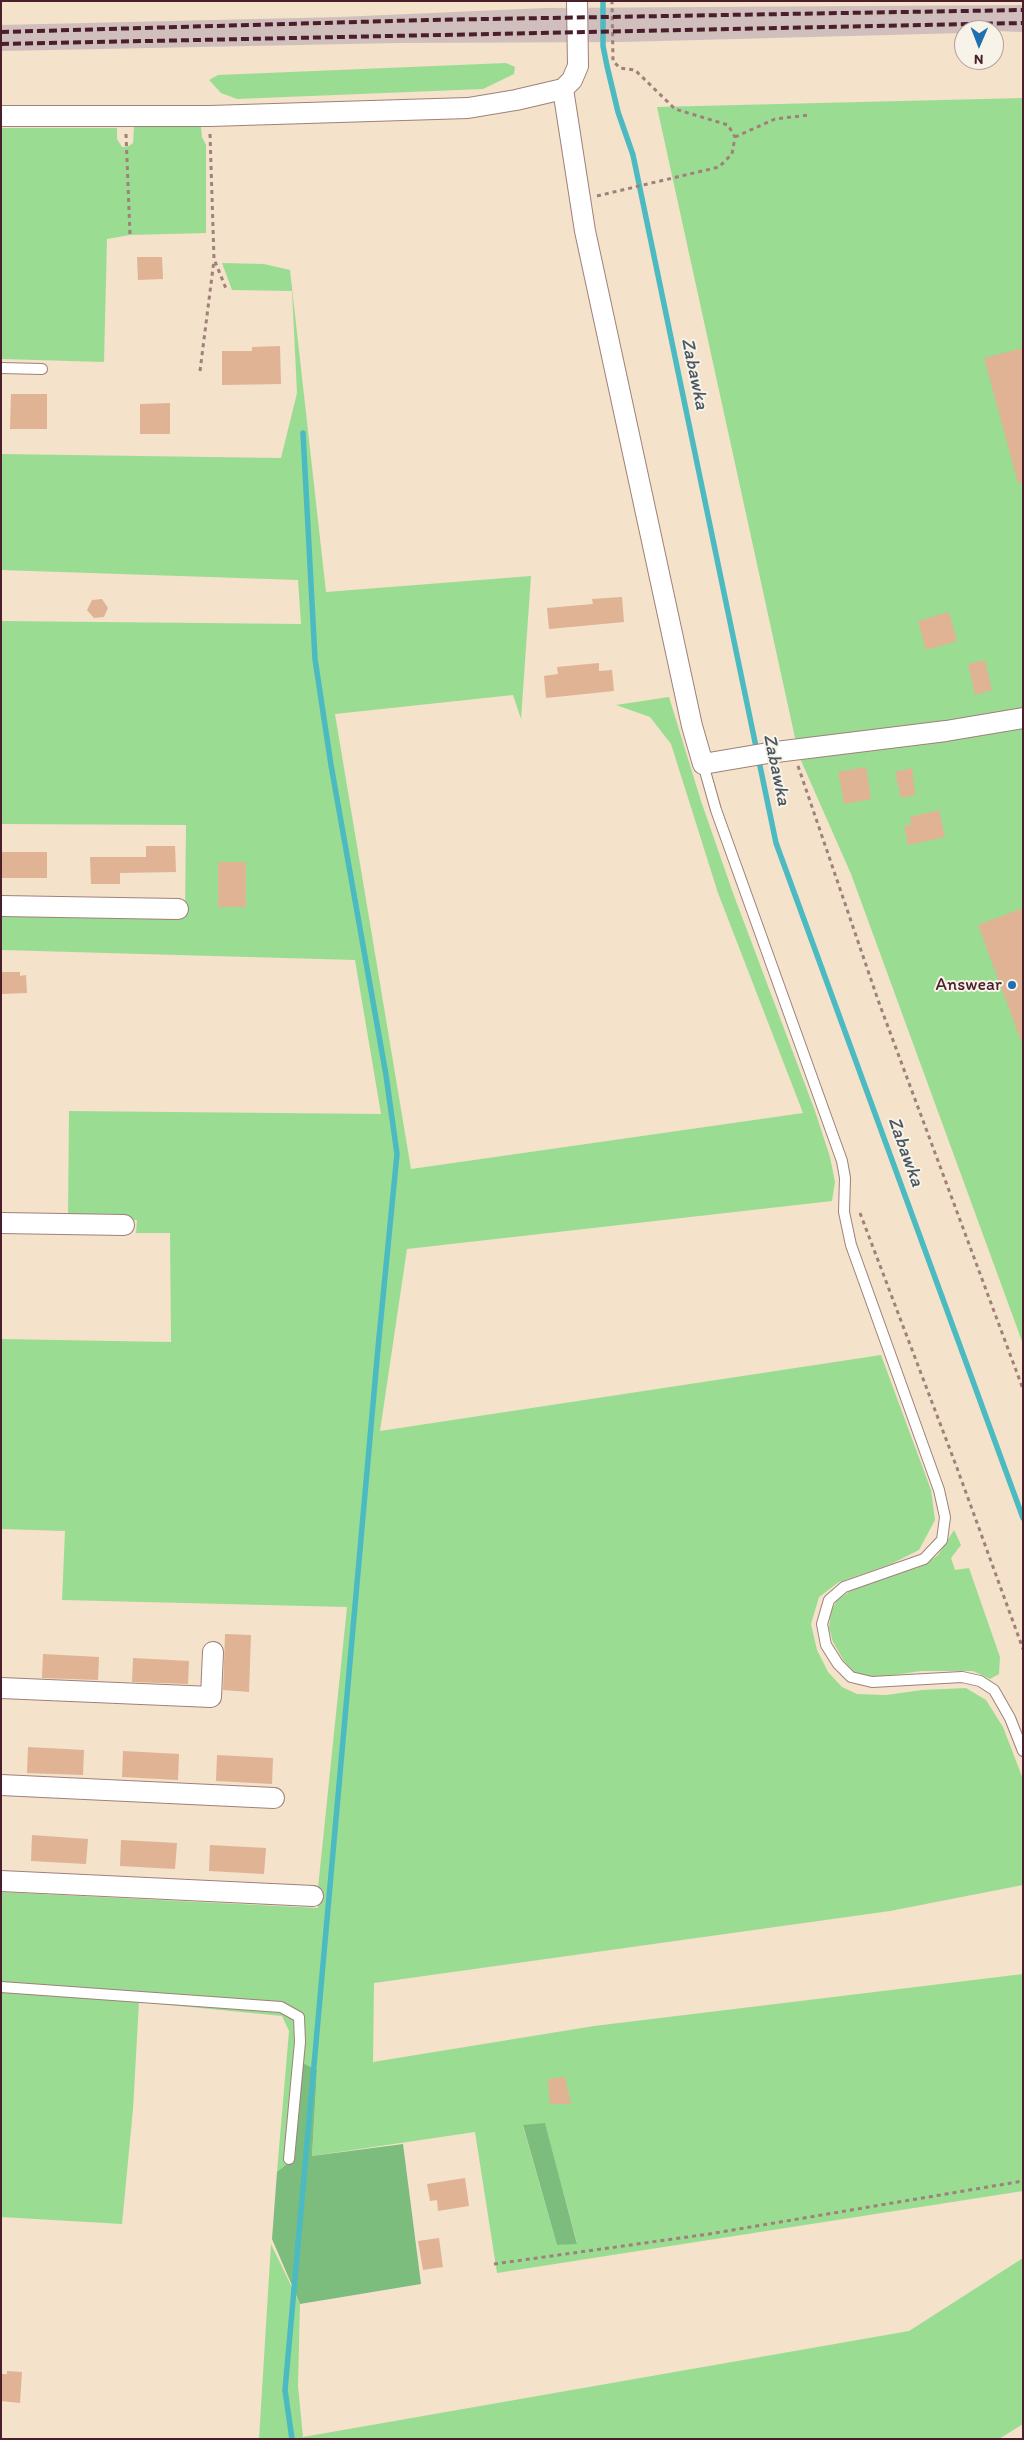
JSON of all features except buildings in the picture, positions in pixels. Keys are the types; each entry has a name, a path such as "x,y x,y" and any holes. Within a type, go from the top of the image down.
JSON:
{"street":[{"path":"1,116 210,116 468,108 563,89 572,80 578,66 577,1"},
{"path":"563,89 585,231 692,726 703,764 768,753 793,752 1023,718"},
{"path":"1,906 178,909"},
{"path":"1,1223 124,1225"},
{"path":"1,1688 211,1697 213,1652"},
{"path":"1,1785 274,1798"},
{"path":"1,1881 313,1896"}],"lane":[{"path":"1,368 42,369"},
{"path":"703,764 716,810 842,1160 845,1178 844,1212 851,1245 939,1490 945,1517 942,1540 924,1559 844,1587 829,1600 822,1624 826,1645 838,1664 851,1677 872,1682 962,1677 980,1682 994,1690 1010,1718 1023,1751"},
{"path":"1,1987 281,2007 299,2017 300,2042 289,2159"}],"path":[{"path":"612,1 613,61 620,68 635,70 675,109 728,125 734,137 732,154 719,167 620,192"},
{"path":"734,137 775,119 809,115"},
{"path":"126,116 130,235"},
{"path":"200,371 214,259 210,116"},
{"path":"214,259 227,291"},
{"path":"793,752 878,1000 1023,1389"},
{"path":"859,1212 957,1468 1023,1649"},
{"path":"494,2264 709,2234 1023,2181"}],"shaded area":[{"path":"1023,5 1023,32 1004,31 1004,20 954,20 954,33 622,42 398,43 1,51 1,25 340,17 546,8"}],"green space":[{"path":"506,63 515,67 514,74 483,89 237,99 221,93 209,80 218,75"},
{"path":"1023,98 1023,1344 851,874 799,756 657,107"},
{"path":"134,127 201,127 202,137 206,145 206,233 130,235 107,239 104,362 1,359 1,128 117,128 117,139 122,147 133,143"},
{"path":"222,263 264,264 290,270 326,592 531,576 521,719 513,695 335,714 411,1169 803,1113 718,893 671,744 650,717 616,705 669,697 701,801 733,893 815,1111 830,1157 835,1182 832,1201 407,1249 380,1431 881,1355 931,1490 935,1520 919,1550 891,1564 839,1582 819,1597 811,1624 817,1650 828,1672 842,1687 857,1694 886,1695 922,1690 966,1688 986,1700 1003,1727 1023,1779 1023,1885 890,1911 374,1983 373,2062 594,2026 1023,1974 1023,2191 497,2273 475,2132 312,2156 317,2070 301,2062 295,2157 277,2172 289,2031 282,2016 139,2002 133,2109 122,2224 1,2217 1,1892 318,1908 318,1888 347,1607 62,1600 65,1531 1,1529 1,1339 171,1342 170,1233 136,1233 137,1220 68,1219 69,1111 381,1114 355,960 1,950 1,911 185,912 186,825 1,824 1,621 301,624 298,580 1,570 1,454 281,458 297,393 292,291 232,290","holes":["545,2124 577,2243 557,2245 523,2126"]},
{"path":"954,1530 961,1545 951,1558 955,1570 969,1568 1000,1657 999,1674 990,1679 973,1671 921,1671 875,1678 855,1673 844,1661 833,1642 829,1628 831,1611 837,1600 852,1590 925,1565 938,1555"},
{"path":"301,2062 317,2070 312,2156 403,2144 421,2284 300,2304 272,2239 277,2172 295,2157"},
{"path":"545,2123 577,2244 557,2245 523,2125"},
{"path":"271,2244 300,2304 298,2386 303,2437 909,2331 1023,2258 1023,2424 999,2439 259,2439"}],"waterway":[{"name":"Zabawka","path":"603,1 603,46 607,66 618,112 633,155 776,843 1023,1518"},
{"path":"292,2439 285,2390 397,1154 386,1075 331,765 315,659 303,433"}],"railway":[{"path":"1,32 427,20 1023,10"},
{"path":"1,44 1023,23"}],"place":[{"name":"Answear","path":"1012,985"}]}
